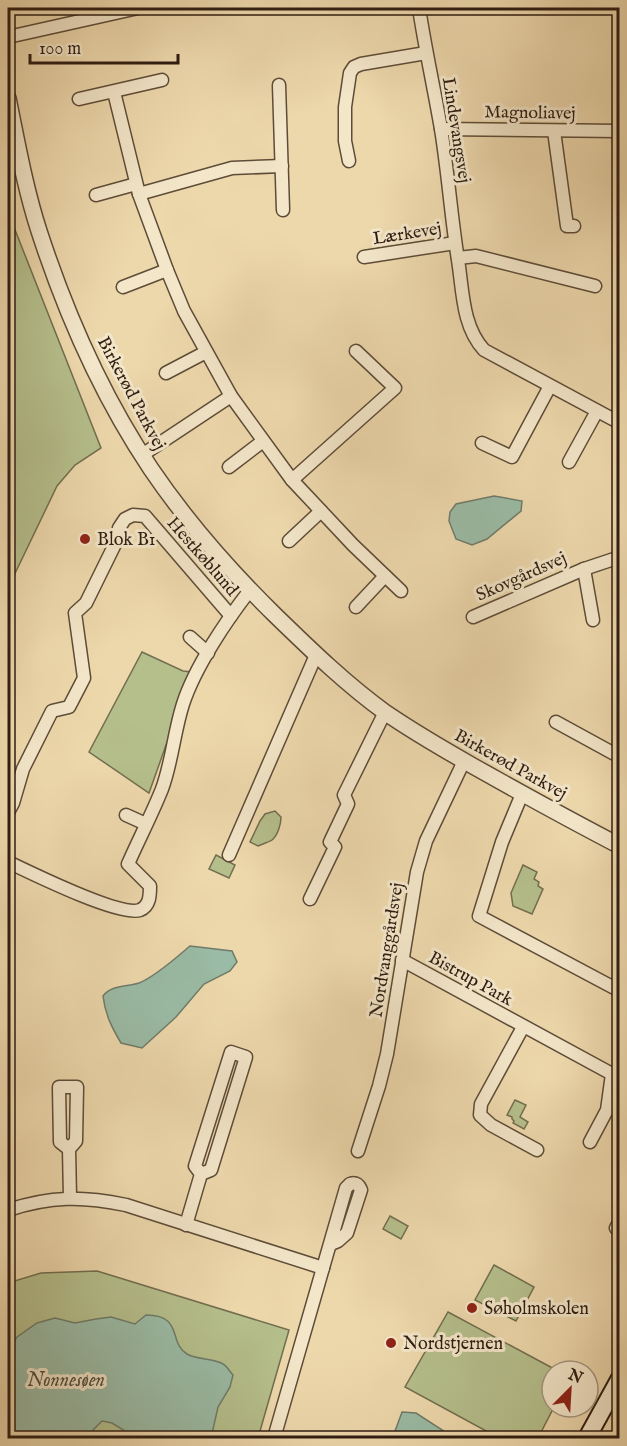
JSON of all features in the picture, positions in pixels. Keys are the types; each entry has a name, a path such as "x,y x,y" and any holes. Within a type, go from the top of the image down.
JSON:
{"main road":[{"path":"587,1438 620,1378"}],"street":[{"path":"8,37 138,8"},
{"name":"Lindevangsvej","path":"419,8 441,129 466,317 475,341 484,350 620,423"},
{"path":"349,161 345,141 345,107 350,74 354,67 426,52"},
{"path":"79,99 162,80"},
{"path":"279,84 283,210"},
{"path":"114,92 138,189 167,270 184,311 231,396 292,480 352,545 401,591"},
{"name":"Birkerød Parkvej","path":"8,98 17,145 39,229 65,304 98,377 142,455 206,541 250,590 316,655 385,712 414,732 522,794 620,846"},
{"name":"Magnoliavej","path":"441,129 620,131"},
{"path":"554,131 567,226 574,226"},
{"path":"96,195 138,189 232,168 282,166"},
{"name":"Lærkevej","path":"364,257 455,243"},
{"path":"458,258 476,256 595,286"},
{"path":"123,287 167,270"},
{"path":"292,480 395,388 356,351"},
{"path":"166,373 206,352"},
{"path":"482,443 512,457 550,386"},
{"path":"142,455 231,396"},
{"path":"569,462 597,411"},
{"path":"229,467 263,441"},
{"path":"289,541 321,511"},
{"name":"Hestkøblund","path":"8,812 23,769 52,711 69,707 84,678 75,613 86,603 125,519 133,514 144,516 231,616"},
{"name":"Skovgårdsvej","path":"473,617 584,569 620,557"},
{"name":"Skovgårdsvej","path":"584,569 593,620"},
{"path":"356,607 385,576"},
{"name":"Hestkøblund","path":"8,862 109,906 139,911 146,906 150,898 150,886 128,864 162,790 182,706 192,681 231,616 250,590"},
{"path":"190,637 208,653"},
{"path":"229,855 316,655"},
{"path":"310,899 335,847 330,842 348,804 344,795 385,712"},
{"path":"556,722 620,757"},
{"name":"Nordvanggårdsvej","path":"358,1151 387,1054 417,872 426,841 465,761"},
{"path":"522,794 502,842 479,916 620,991"},
{"path":"126,815 146,824"},
{"name":"Bistrup Park","path":"402,960 612,1074 607,1110 590,1142"},
{"name":"Bistrup Park","path":"524,1027 481,1104 480,1114 491,1125 537,1150"},
{"path":"231,1052 246,1057 211,1170 201,1174 195,1166 231,1052"},
{"path":"69,1149 70,1198"},
{"path":"186,1224 201,1174"},
{"path":"8,1210 28,1203 70,1198 100,1200 126,1205 323,1268"},
{"path":"274,1438 331,1244"}],"shaded area":[{"path":"8,212 101,448 75,465 57,486 8,588"},
{"path":"142,652 183,671 192,672 149,793 89,752"},
{"path":"275,811 281,817 279,829 274,838 258,846 250,842 265,814"},
{"path":"216,855 235,865 229,878 209,869"},
{"path":"523,865 537,872 534,879 543,889 532,914 513,906 511,893"},
{"path":"515,1100 526,1105 520,1117 528,1122 524,1129 513,1123 512,1117 507,1115"},
{"path":"390,1216 408,1226 401,1239 383,1229"},
{"path":"494,1265 534,1287 516,1321 475,1300"},
{"path":"97,1271 289,1330 258,1438 8,1438 8,1292 11,1282 41,1273"},
{"path":"448,1312 540,1361 540,1419 548,1419 538,1438 499,1438 405,1387"}],"water":[{"path":"494,496 522,501 521,511 487,539 472,545 456,539 449,521 450,512 456,504"},
{"path":"190,946 232,951 237,962 230,971 204,984 176,1017 142,1048 121,1043 109,1021 103,996 114,988 139,983 152,976"},
{"name":"Nonnesøen","path":"146,1315 158,1316 171,1324 181,1349 187,1354 219,1362 226,1366 233,1375 230,1387 218,1407 211,1438 136,1438 112,1423 102,1421 89,1438 8,1438 8,1350 17,1337 37,1323 55,1318 75,1323 111,1317 135,1324"},
{"path":"402,1412 416,1413 452,1438 394,1438"}],"place":[{"name":"Blok B1","path":"85,539"},
{"name":"Søholmskolen","path":"472,1308"},
{"name":"Nordstjernen","path":"391,1343"}]}
